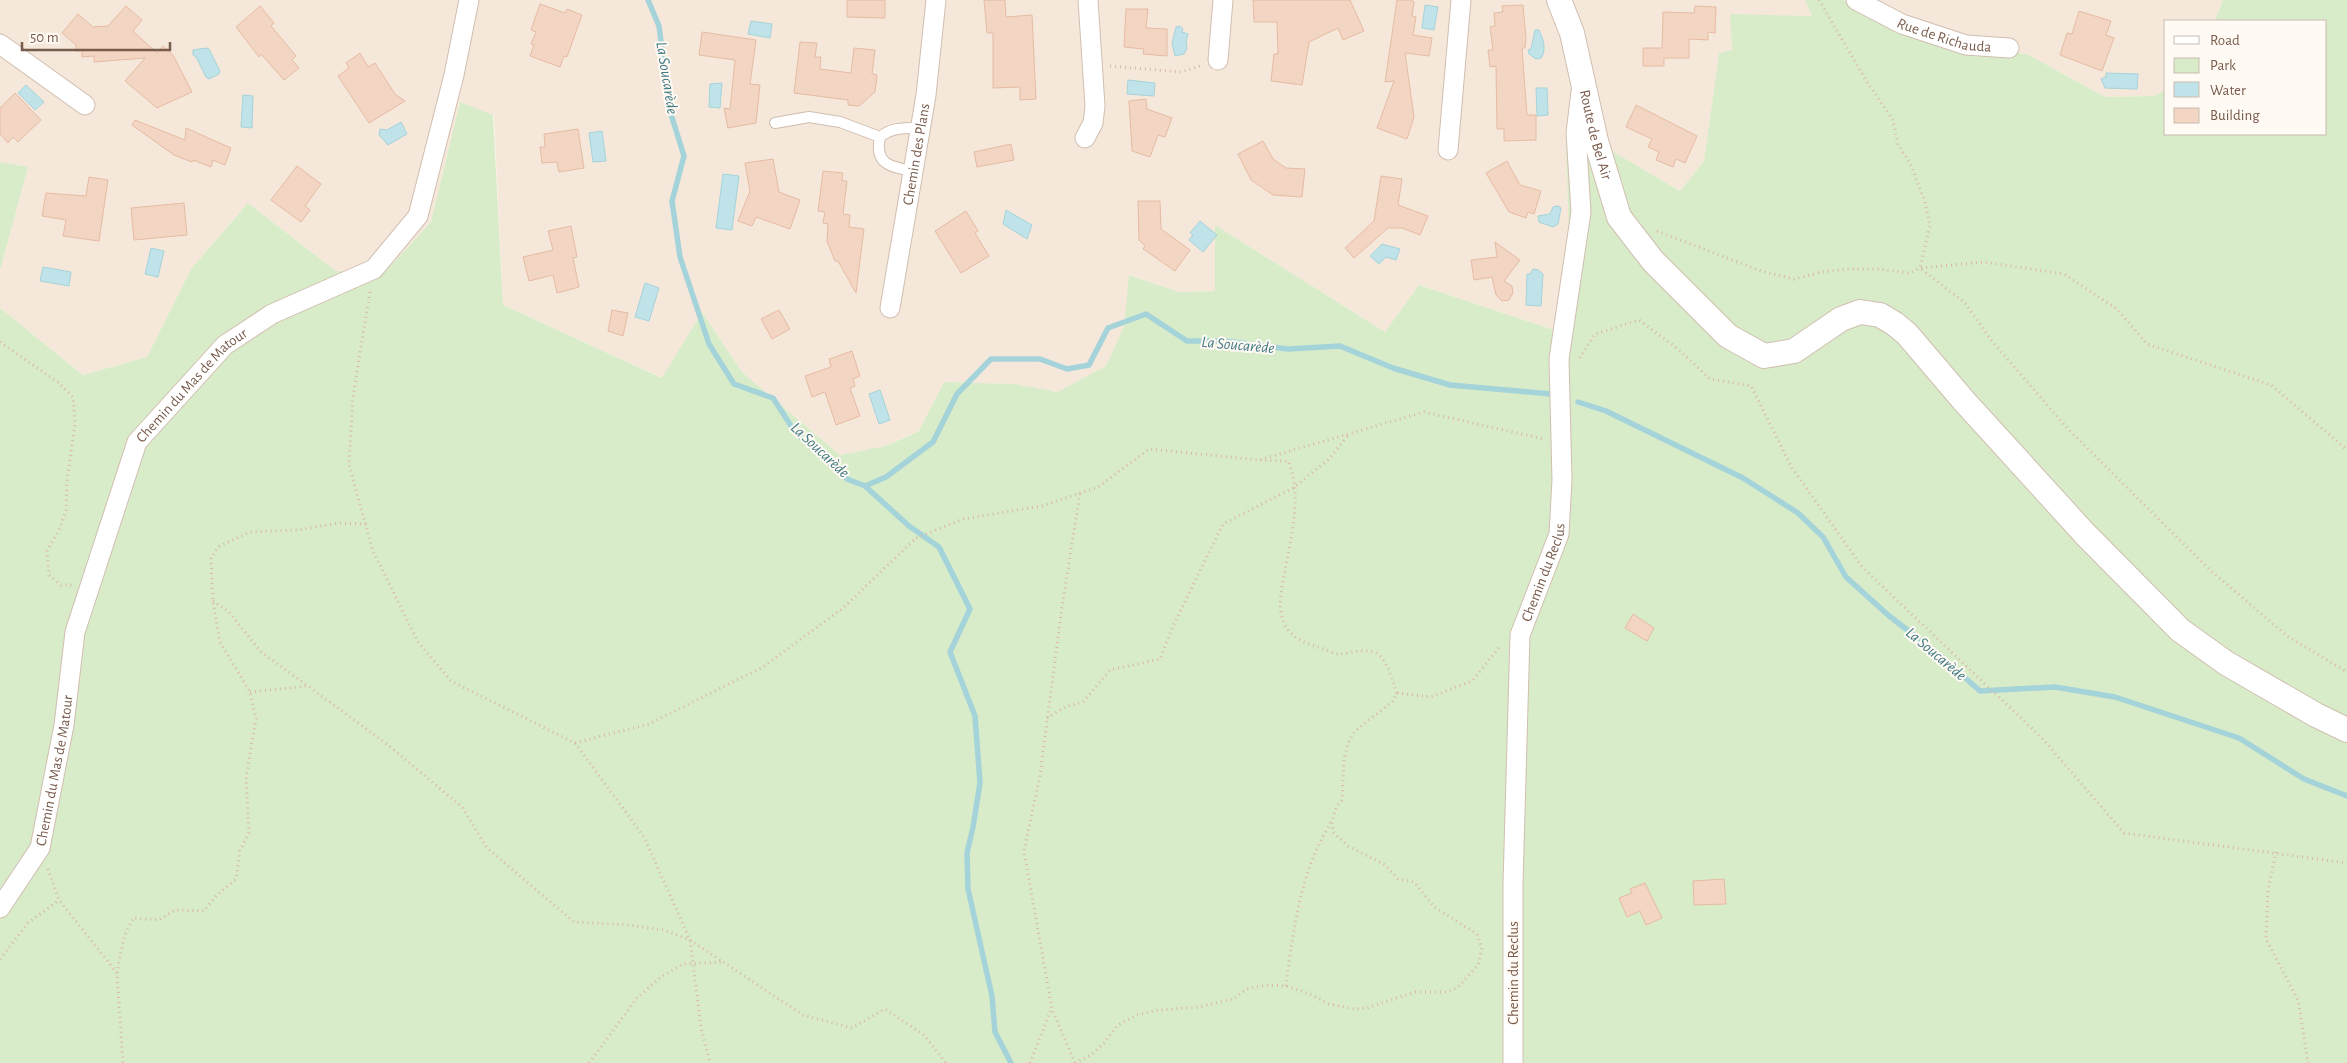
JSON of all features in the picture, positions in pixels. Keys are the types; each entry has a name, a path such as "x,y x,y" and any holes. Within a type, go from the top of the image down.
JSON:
{"street":[{"name":"Chemin du Mas de Matour","path":"0,908 40,848 64,725 74,632 137,442 225,344 272,314 374,269 418,216 454,75 469,0"},
{"name":"Chemin des Plans","path":"890,308 920,128 936,0"},
{"path":"1086,138 1092,123 1095,106 1088,0"},
{"path":"1218,60 1223,0"},
{"path":"1448,150 1461,0"},
{"name":"Route de Bel Air","path":"1559,0 1572,33 1596,141 1619,217 1653,261 1728,336 1764,356 1794,352 1841,319 1860,312 1880,315 1895,324 1907,334 1964,401 2084,534 2180,630 2226,663 2316,715 2347,730"},
{"name":"Rue de Richauda","path":"1856,0 1902,24 1966,45 2009,48"},
{"path":"0,44 84,105"},
{"name":"Chemin du Reclus","path":"1513,1063 1513,884 1520,635 1559,534 1561,443 1559,359 1581,212 1576,132 1583,83"}],"lane":[{"path":"775,123 809,117 840,122 880,137"},
{"path":"913,171 888,165 881,158 878,148 880,137 887,131 896,128 920,128"}],"path":[{"path":"1819,0 1867,82 1893,120 1898,145 1910,163 1925,202 1930,226 1920,268"},
{"path":"1092,64 1182,72 1218,60"},
{"path":"1655,230 1761,271 1794,279 1822,272 1850,269 1879,269 1910,273 1920,268 1984,262 2064,274 2117,309 2147,344 2271,385 2347,450"},
{"path":"1920,268 1965,303 1991,340 2068,429 2209,569 2287,636 2347,672"},
{"path":"374,269 353,396 349,465 373,551 418,642 451,681 575,743 644,837 690,940 701,1028 710,1063"},
{"path":"1560,391 1595,334 1639,320 1678,349 1710,379 1751,386 1792,468 1863,568 2042,738 2124,833 2347,863"},
{"path":"0,342 59,383 73,397 75,424 67,480 66,510 60,528 47,551 49,575 61,585 91,585"},
{"path":"1259,460 1424,412 1561,443"},
{"path":"1047,718 1067,706 1083,702 1110,670 1160,659 1173,626 1223,524 1295,486 1329,459 1350,433"},
{"path":"575,743 649,724 763,667 843,608 916,538 963,519 1042,506 1098,487 1149,450 1288,461 1295,486 1292,531 1280,601 1284,623 1290,634 1311,645 1338,654 1350,651 1373,652 1380,656 1388,668 1397,693 1393,701 1355,731 1348,743 1344,759 1342,800 1337,806 1314,856 1302,895 1290,944 1286,986"},
{"path":"1080,493 1062,607 1040,775 1024,851 1052,1009 1075,1063 1091,1055 1104,1043 1118,1025 1137,1015 1158,1010 1199,1007 1233,999 1247,989 1266,985 1286,986 1340,1007 1354,1010 1367,1008 1415,992 1446,992 1457,988 1478,966 1482,948 1476,934 1434,907 1414,882 1398,879 1385,865 1348,846 1333,832 1332,820"},
{"path":"124,1063 117,973 124,937 133,918 159,920 175,910 204,911 217,895 236,880 240,851 249,832 246,777 252,753 256,720 250,692 220,642 213,601 210,558 218,547 250,532 298,530 340,522 366,524"},
{"path":"213,601 229,612 260,651 388,745 462,807 487,848 574,922 629,925 664,930 690,940 803,1015 852,1028 885,1009 924,1035 946,1063"},
{"path":"1397,693 1431,697 1472,681 1500,646 1520,635"},
{"path":"250,692 308,686"},
{"path":"40,848 59,900 117,973"},
{"path":"2276,852 2268,890 2266,939 2298,1000 2308,1063"},
{"path":"0,959 28,923 59,900"},
{"path":"589,1063 637,998 661,977 683,964 693,962 724,962"},
{"path":"1030,1063 1052,1009"}],"shaded area":[{"path":"0,0 1805,0 1812,16 1732,50 1719,53 1704,161 1680,191 1612,151 1569,236 1554,330 1419,285 1385,332 1215,225 1216,291 1179,292 1130,275 1124,326 1106,366 1057,392 1015,384 944,382 920,430 886,446 840,455 742,372 702,312 663,378 503,305 494,116 460,102 431,222 384,273 336,271 248,203 191,269 147,357 83,375 0,308 0,271 28,167 0,162"},
{"path":"1844,0 2223,0 2215,20 2164,20 2164,91 2154,96 2105,97 2027,54 1965,50 1902,31"}],"green space":[{"path":"1805,0 1844,0 1902,31 1965,50 2027,54 2105,97 2154,96 2164,91 2164,135 2327,135 2327,20 2215,20 2223,0 2347,0 2347,1063 0,1063 0,308 83,375 147,357 191,269 248,203 336,271 384,273 431,222 460,102 493,115 503,305 662,378 702,312 742,372 840,455 886,446 919,431 944,382 1015,384 1057,392 1106,366 1124,326 1129,275 1179,292 1215,291 1215,225 1385,332 1419,285 1554,330 1569,236 1566,144 1612,151 1680,191 1704,161 1719,53 1732,50 1730,14 1812,16"},
{"path":"0,162 28,167 0,271"}],"water":[{"path":"1425,5 1438,7 1434,30 1422,28"},
{"path":"751,21 772,24 770,38 748,34"},
{"path":"1180,26 1183,29 1182,32 1188,34 1187,48 1184,54 1175,56 1172,43 1176,27"},
{"path":"1535,30 1539,30 1544,48 1541,58 1536,59 1529,54 1528,50 1531,49"},
{"path":"209,49 220,71 219,74 209,79 193,55 193,50"},
{"path":"2106,73 2138,74 2137,89 2105,88 2101,79 2106,77"},
{"path":"1128,80 1155,83 1154,96 1127,94"},
{"path":"722,83 720,108 709,107 710,84"},
{"path":"26,85 44,102 35,110 18,93"},
{"path":"1536,88 1547,88 1548,115 1537,116"},
{"path":"243,95 253,96 252,128 241,127"},
{"path":"401,122 407,134 388,145 379,135 380,129 387,130"},
{"path":"602,131 606,161 593,162 589,133"},
{"path":"723,174 739,176 732,230 716,228"},
{"path":"1558,206 1561,208 1558,224 1553,227 1539,222 1538,216 1550,214 1553,207"},
{"path":"1006,210 1032,225 1027,239 1003,224"},
{"path":"1200,221 1217,235 1203,252 1189,240 1193,235 1190,233"},
{"path":"1382,244 1400,249 1396,260 1386,257 1379,264 1370,256"},
{"path":"151,248 164,251 158,277 145,274"},
{"path":"43,267 71,272 69,286 40,281"},
{"path":"1533,269 1543,274 1541,306 1526,305 1527,274 1530,274"},
{"path":"645,283 659,288 649,321 635,317"},
{"path":"880,390 890,420 879,424 869,394"}],"building":[{"path":"847,0 885,0 885,18 847,17"},
{"path":"984,0 1005,0 1006,17 1032,15 1036,99 1020,100 1020,87 993,88 993,33 987,33"},
{"path":"1253,0 1350,0 1364,31 1343,40 1338,28 1309,42 1302,85 1271,81 1274,54 1278,54 1277,22 1254,22"},
{"path":"1397,0 1412,0 1414,2 1412,16 1416,17 1413,35 1432,38 1429,56 1405,53 1414,117 1407,139 1377,128 1394,81 1385,82"},
{"path":"540,4 565,13 567,9 582,15 567,57 564,56 560,67 530,56 534,45 531,44 536,32 531,30"},
{"path":"1523,5 1526,38 1525,48 1522,48 1527,115 1536,115 1536,140 1504,141 1504,129 1497,129 1496,66 1490,67 1488,50 1493,50 1490,27 1495,26 1494,13 1503,12 1502,6"},
{"path":"126,6 142,20 133,31 157,53 163,46 173,55 192,92 157,108 125,81 145,58 94,62 94,56 82,57 82,51 76,51 76,45 62,33 78,14 93,27 108,26"},
{"path":"260,6 274,23 271,26 296,56 292,60 299,68 284,80 261,54 259,57 236,27"},
{"path":"1695,6 1716,7 1715,33 1708,32 1708,40 1689,39 1689,58 1664,58 1664,66 1643,66 1643,48 1662,48 1663,12 1694,13"},
{"path":"1126,9 1148,9 1146,28 1167,29 1167,56 1143,54 1144,49 1124,47"},
{"path":"2079,11 2111,21 2106,35 2114,38 2102,71 2060,55 2067,33 2072,34"},
{"path":"702,32 756,40 750,84 760,85 756,123 728,128 724,108 730,109 735,60 699,55"},
{"path":"800,42 817,43 815,57 821,57 820,69 851,73 854,48 875,50 872,74 877,75 875,92 859,106 848,105 848,100 794,93"},
{"path":"360,53 368,67 375,63 395,94 405,101 369,123 338,76 349,68 346,63"},
{"path":"15,93 41,120 18,142 13,137 8,143 0,134 0,108"},
{"path":"1146,99 1147,109 1172,118 1165,137 1158,135 1150,157 1132,151 1129,101"},
{"path":"1636,105 1697,136 1685,163 1676,159 1673,167 1656,160 1659,152 1648,147 1652,139 1626,127"},
{"path":"135,120 185,140 186,128 231,148 225,165 213,160 211,167 174,155 132,125"},
{"path":"578,129 584,168 559,172 557,162 542,163 540,147 545,147 544,134"},
{"path":"1263,141 1273,159 1286,168 1305,169 1302,197 1273,195 1251,180 1238,154"},
{"path":"1011,144 1014,160 977,167 974,152"},
{"path":"773,159 779,192 800,200 790,229 756,217 752,226 738,221 750,191 745,163"},
{"path":"1507,161 1520,185 1541,191 1534,214 1528,212 1526,218 1509,212 1486,173"},
{"path":"297,166 321,184 305,206 310,210 301,222 271,200"},
{"path":"823,171 843,173 842,181 847,181 843,214 850,215 849,227 864,229 856,293 838,261 835,261 827,241 828,224 823,223 825,212 818,211"},
{"path":"1381,176 1402,179 1398,205 1428,216 1420,235 1402,228 1388,228 1354,258 1345,248 1374,221"},
{"path":"89,177 108,180 99,241 63,236 66,220 42,216 46,193 86,196"},
{"path":"1138,201 1160,201 1161,229 1190,250 1175,271 1143,249 1145,246 1139,240"},
{"path":"184,203 187,235 134,240 131,208"},
{"path":"966,211 978,231 975,233 989,256 961,273 935,231"},
{"path":"571,226 577,257 573,258 579,287 557,293 553,275 529,281 523,257 553,250 548,231"},
{"path":"1495,242 1520,260 1504,281 1512,286 1513,293 1509,300 1502,301 1496,295 1492,277 1474,280 1471,260 1497,257"},
{"path":"612,310 628,313 623,336 608,331"},
{"path":"779,310 790,329 772,339 761,319"},
{"path":"852,351 860,376 853,379 855,386 850,388 860,416 836,425 825,392 812,397 805,376 831,367 829,359"},
{"path":"1633,614 1654,628 1647,641 1625,628"},
{"path":"1724,879 1726,904 1694,905 1693,881"},
{"path":"1645,883 1662,918 1646,925 1640,911 1627,917 1619,898 1632,893 1630,889"}],"waterway":[{"name":"La Soucarède","path":"648,0 659,26 670,111 684,156 672,201 680,257 709,344 734,384 773,398 795,432 847,479 865,486 886,477 933,442 957,394 991,359 1040,359 1067,369 1089,365 1108,328 1146,314 1187,341 1225,341 1288,349 1340,346 1393,368 1450,385 1551,394"},
{"name":"La Soucarède","path":"1578,402 1606,411 1743,478 1798,513 1823,537 1846,577 1888,615 1937,653 1980,691 2055,687 2115,697 2239,738 2304,779 2347,796"},
{"path":"865,486 909,526 939,547 970,609 950,652 975,716 980,783 967,853 968,889 992,996 995,1032 1011,1063"}]}
